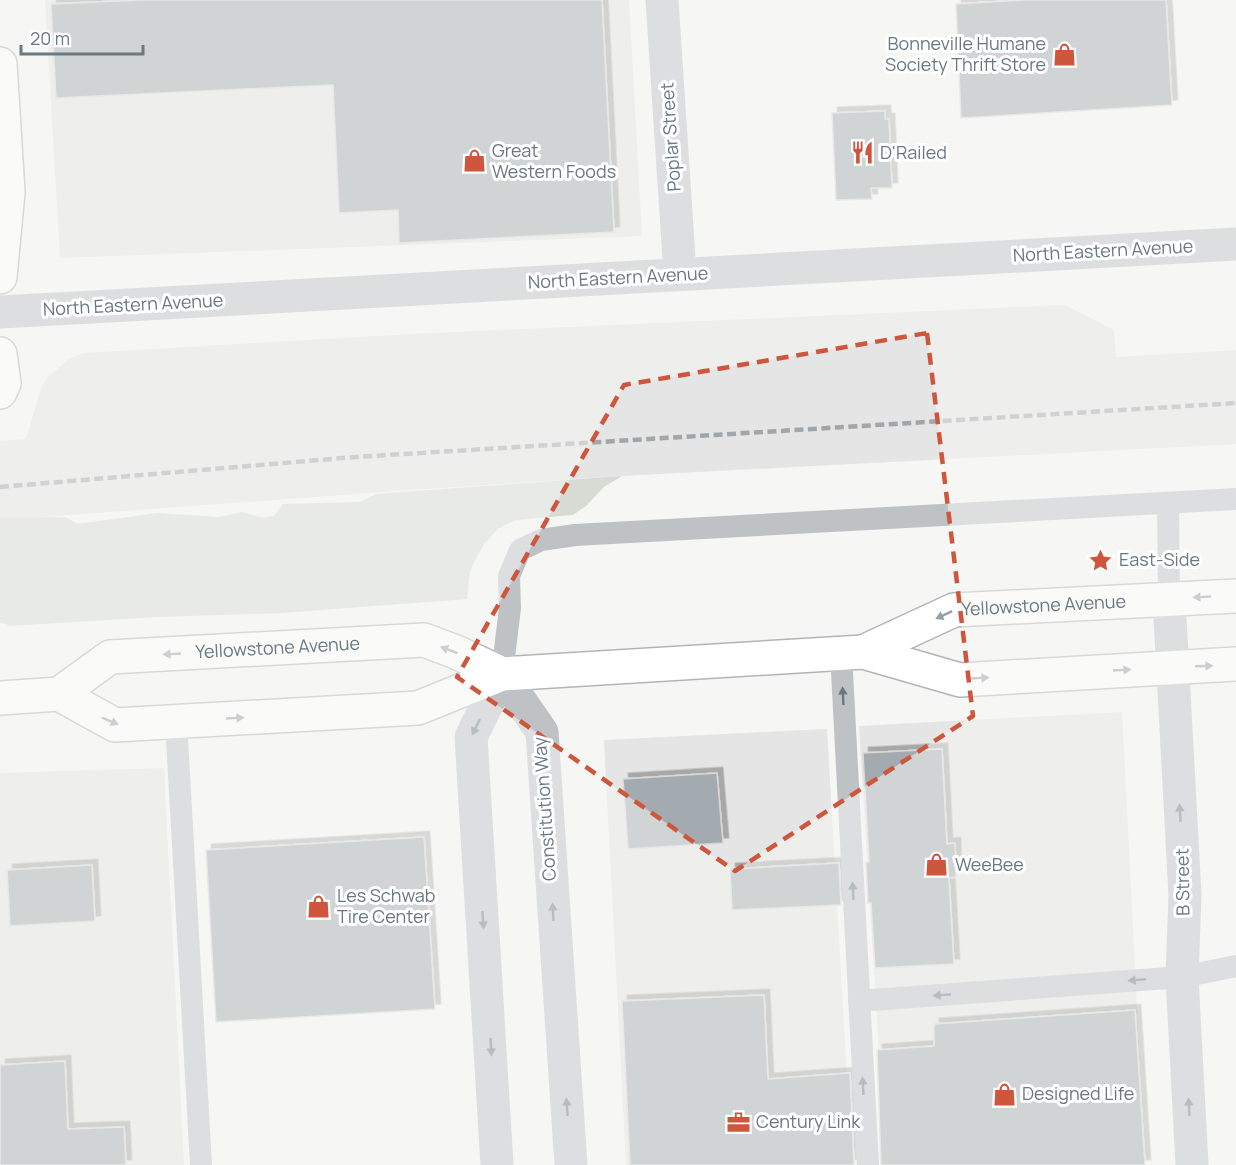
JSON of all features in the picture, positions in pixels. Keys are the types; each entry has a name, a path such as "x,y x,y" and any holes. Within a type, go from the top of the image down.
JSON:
{"main road":[{"path":"0,64 8,192 0,277"},
{"path":"0,354 4,383 0,392"},
{"name":"Yellowstone Avenue","path":"852,653 954,610 1236,596"},
{"name":"Yellowstone Avenue","path":"502,674 424,640 110,657 59,694 116,725 418,708 502,674 852,653 960,680 1236,664"},
{"path":"0,698 59,694"}],"street":[{"name":"Poplar Street","path":"662,0 680,274"},
{"name":"North Eastern Avenue","path":"0,312 1236,244"},
{"name":"B Street","path":"1169,599 1185,895 1182,977 1192,1165"},
{"path":"497,1165 471,737 502,674"},
{"name":"Constitution Way","path":"502,674 542,732 571,1165"}],"lane":[{"path":"502,674 510,608 509,576 520,550 541,540 575,535 1236,499"},
{"path":"1168,503 1169,599"},
{"path":"852,653 859,1001 868,1165"},
{"path":"176,721 201,1165"},
{"path":"859,1001 1182,977 1236,966"}],"highlighted area":[{"path":"927,333 973,716 735,871 457,677 624,385"}],"shaded area":[{"path":"45,0 629,0 642,236 60,258"},
{"path":"1065,305 1114,330 1116,357 1236,350 1236,444 622,476 0,520 0,441 26,439 41,388 48,377 69,359 84,353 411,334"},
{"path":"622,476 604,487 586,506 573,515 516,520 499,528 484,544 473,564 467,599 281,613 158,617 8,626 0,623 0,518 65,517 78,524 157,513 219,517 242,512 263,518 274,516 283,504 360,502 376,494"},
{"path":"1122,712 1145,1165 886,1165 859,726"},
{"path":"827,729 852,1165 626,1165 604,740"},
{"path":"164,768 184,1165 0,1165 0,773"}],"building":[{"name":"Great Western Foods","path":"141,0 602,0 614,232 399,243 398,210 339,213 333,85 56,98 51,4"},
{"name":"Bonneville Humane Society Thrift Store","path":"1024,0 1166,0 1172,105 961,118 956,4"},
{"name":"D'Railed","path":"885,111 885,119 889,119 892,188 871,188 872,199 836,200 832,113"},
{"path":"942,749 947,844 955,843 956,877 949,878 954,964 875,968 871,903 868,903 866,862 869,862 863,753"},
{"path":"717,773 723,843 628,849 623,779"},
{"name":"Les Schwab Tire Center","path":"424,837 435,1009 216,1022 206,850"},
{"path":"839,863 841,905 732,910 730,869"},
{"path":"92,865 95,921 10,926 7,870"},
{"name":"Century Link","path":"764,995 768,1079 850,1073 854,1165 630,1165 622,1001"},
{"path":"1135,1010 1145,1165 881,1165 877,1050 934,1046 934,1024"},
{"path":"65,1061 68,1129 124,1127 126,1165 0,1165 0,1065"}],"railway":[{"path":"0,487 355,457 1236,403"}],"place":[{"name":"Bonneville Humane Society Thrift Store","path":"1064,54"},
{"name":"D'Railed","path":"862,153"},
{"name":"Great Western Foods","path":"474,161"},
{"name":"East-Side","path":"1101,560"},
{"name":"WeeBee","path":"937,865"},
{"name":"Les Schwab Tire Center","path":"319,906"},
{"name":"Designed Life","path":"1004,1094"},
{"name":"Century Link","path":"738,1122"}]}
